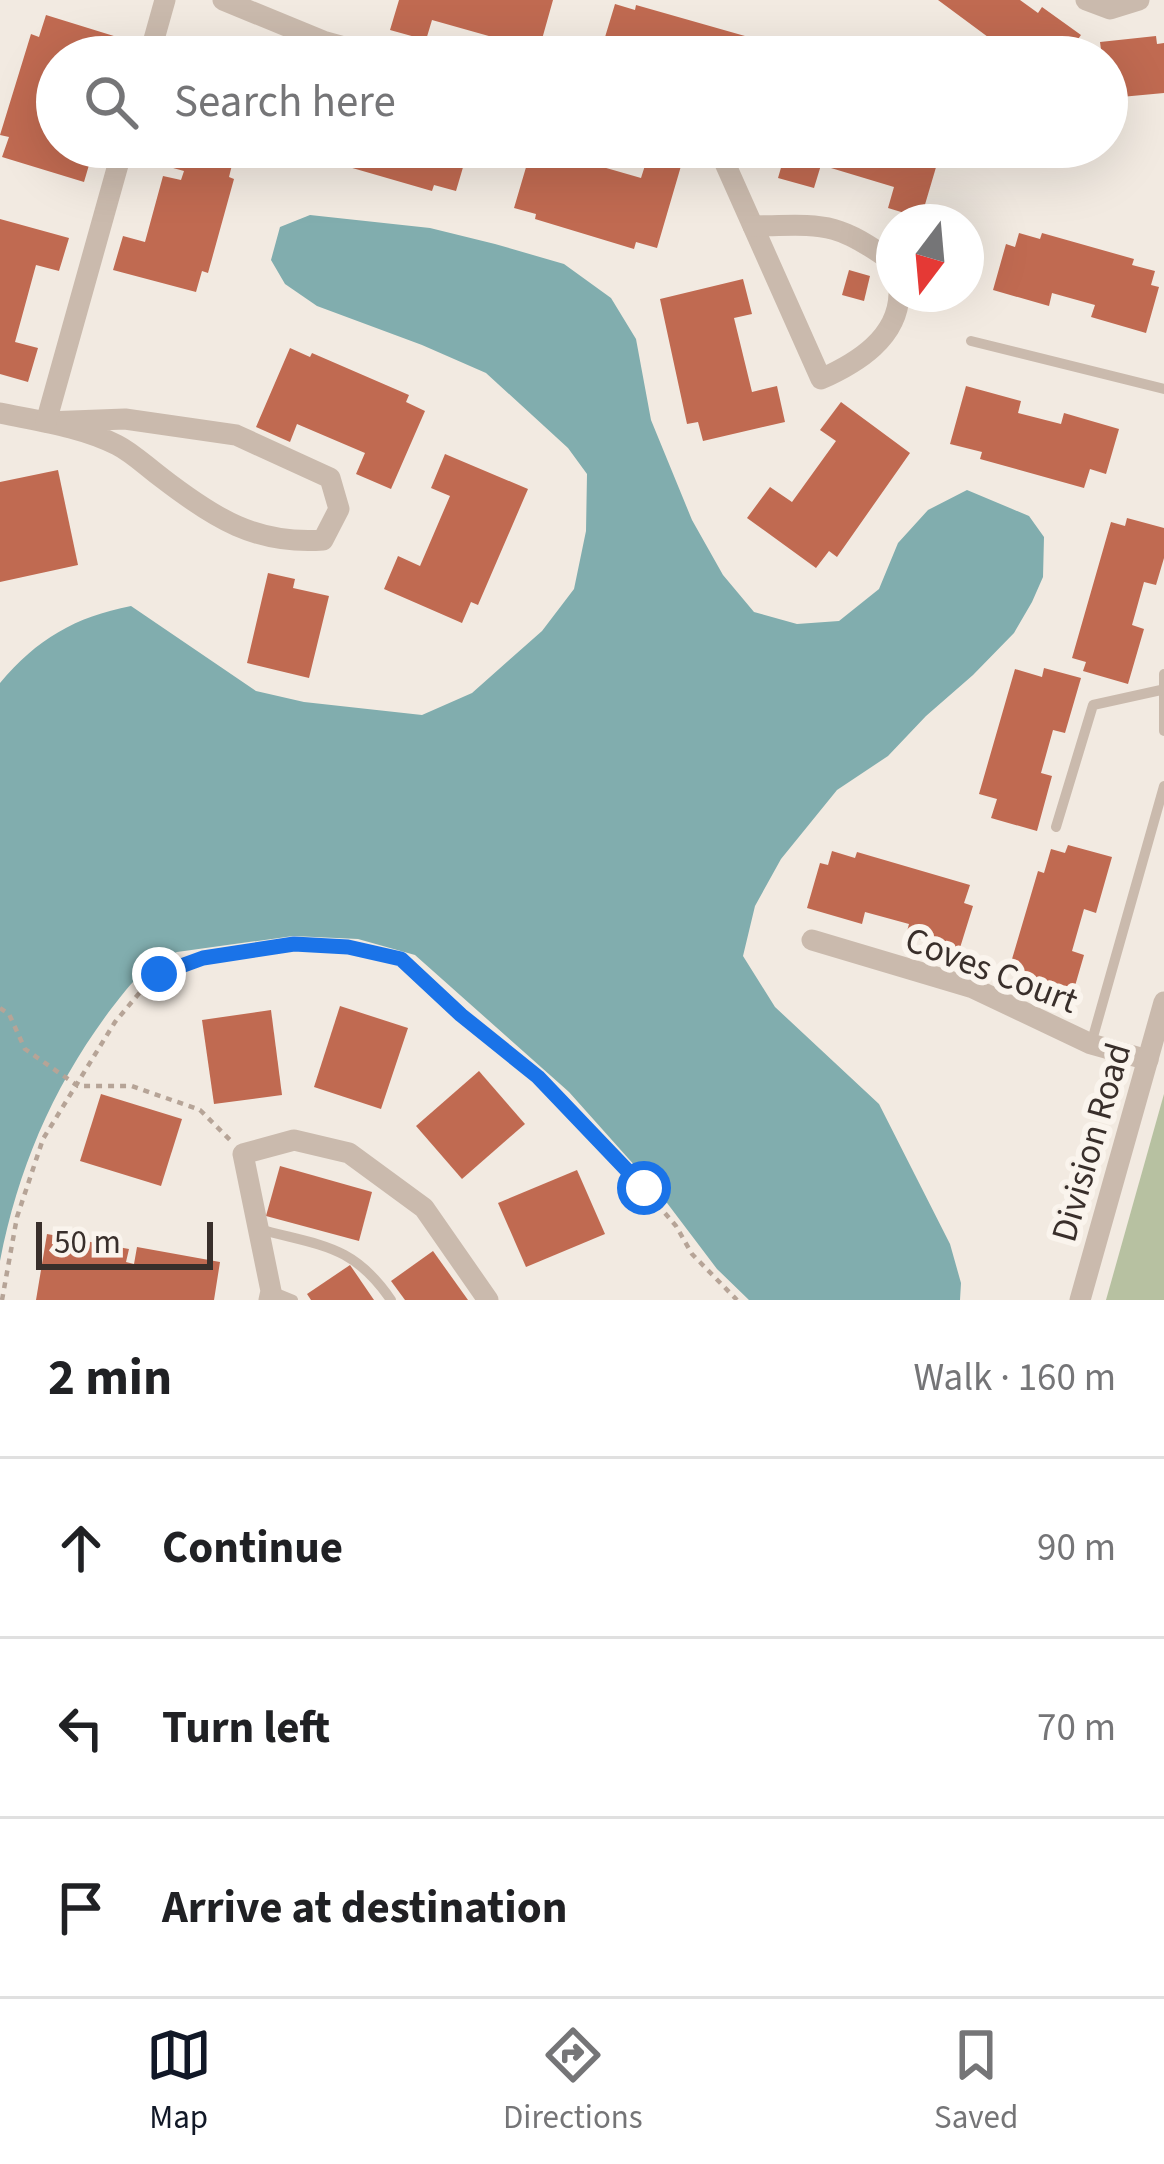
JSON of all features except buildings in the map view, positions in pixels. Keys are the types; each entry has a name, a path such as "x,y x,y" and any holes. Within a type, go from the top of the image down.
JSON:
{"street":[{"path":"155,36 165,0"},
{"path":"223,0 294,36"},
{"path":"1086,0 1110,9 1139,0"},
{"path":"46,422 117,168"},
{"path":"727,168 821,379 856,364 886,333 895,312"},
{"path":"753,226 823,225 854,234 876,250"},
{"path":"0,413 117,445 200,508 238,528 288,543 322,540 339,509 330,478 236,435 124,419 46,422"},
{"name":"Coves Court","path":"812,940 973,988 1091,1044 1148,1060"},
{"name":"Division Road","path":"1080,1300 1164,1002"},
{"path":"278,1297 243,1154 294,1140 350,1154 424,1208 488,1300"}],"lane":[{"path":"971,341 1164,389"},
{"path":"1164,674 1164,731"},
{"path":"1056,827 1093,705 1161,690"},
{"path":"1091,1044 1164,786"},
{"path":"259,1229 346,1253 371,1271 391,1300"}],"path":[{"path":"2,1300 30,1173 44,1139 116,1022 159,974 203,958 294,944 348,947 401,959 538,1077 603,1141 676,1226 692,1254 737,1300"},
{"path":"0,1008 9,1014 25,1049 78,1086 132,1087 200,1110 243,1154"}],"green space":[{"path":"1164,1094 1164,1300 1106,1300"}],"water":[{"path":"310,215 430,228 495,244 564,264 611,298 636,339 651,420 692,520 723,575 754,612 797,624 839,621 879,589 898,543 928,510 967,490 1029,516 1044,537 1043,577 1014,633 888,756 837,790 781,859 755,906 743,956 775,1007 879,1104 950,1244 961,1283 960,1300 749,1300 717,1269 661,1195 569,1092 415,955 358,939 293,936 177,952 155,963 130,985 88,1042 54,1101 27,1162 0,1261 0,683 58,632 92,616 131,606 256,691 304,702 422,715 472,693 542,631 574,589 586,531 587,474 568,448 486,373 317,306 285,284 271,260 280,227"}],"route":[{"path":"159,974 203,958 294,944 348,947 401,959 538,1077 644,1188"}]}
